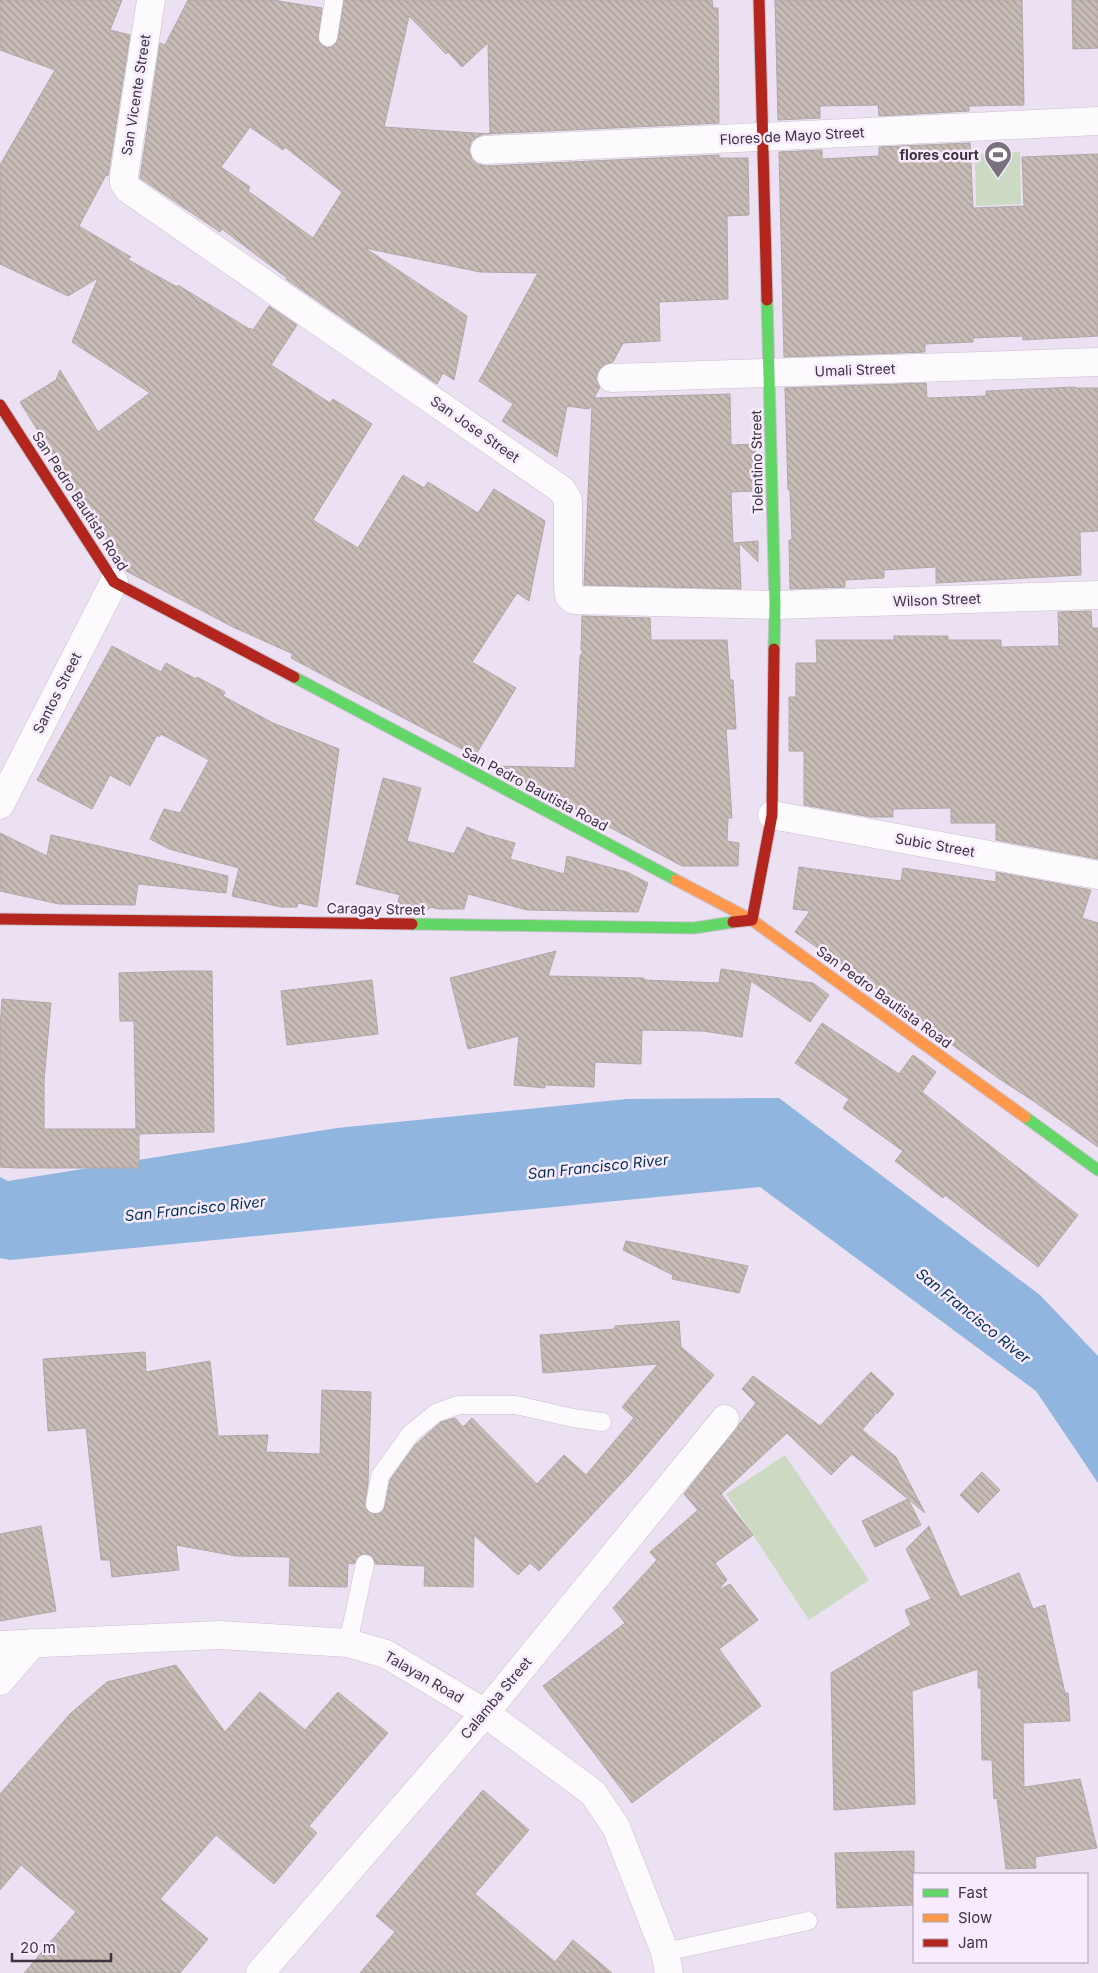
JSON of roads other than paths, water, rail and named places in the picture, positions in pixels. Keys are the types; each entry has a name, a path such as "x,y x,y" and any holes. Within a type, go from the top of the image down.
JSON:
{"street":[{"name":"San Vicente Street","path":"128,189 124,183 124,176 151,0"},
{"name":"Tolentino Street","path":"752,920 772,815 775,605 759,0"},
{"name":"Flores de Mayo Street","path":"486,150 1098,121"},
{"name":"San Jose Street","path":"128,189 562,490 568,500 568,587 569,596 574,600 775,605"},
{"name":"Umali Street","path":"612,378 1098,362"},
{"name":"San Pedro Bautista Road","path":"0,405 114,582 752,920 1098,1170"},
{"name":"Santos Street","path":"0,805 114,582"},
{"name":"Wilson Street","path":"775,605 1098,595"},
{"name":"Subic Street","path":"772,815 1098,875"},
{"name":"Caragay Street","path":"0,919 694,928 752,920"},
{"name":"Calamba Street","path":"260,1973 485,1713 725,1419"},
{"name":"Talayan Road","path":"0,1645 220,1635 348,1643 386,1654 485,1713 593,1793 616,1828 667,1962"},
{"path":"0,1681 33,1643"}],"lane":[{"path":"328,37 334,0"},
{"path":"375,1504 380,1476 411,1433 436,1414 458,1405 516,1405 573,1418 602,1422"},
{"path":"348,1643 365,1564"},
{"path":"667,1962 808,1921"}],"water":[{"name":"San Francisco River","path":"779,1098 1040,1295 1098,1356 1098,1483 1036,1391 760,1187 10,1260 0,1258 0,1177 8,1181 337,1128 627,1099"}],"place":[{"name":"flores court","path":"998,179"}]}
